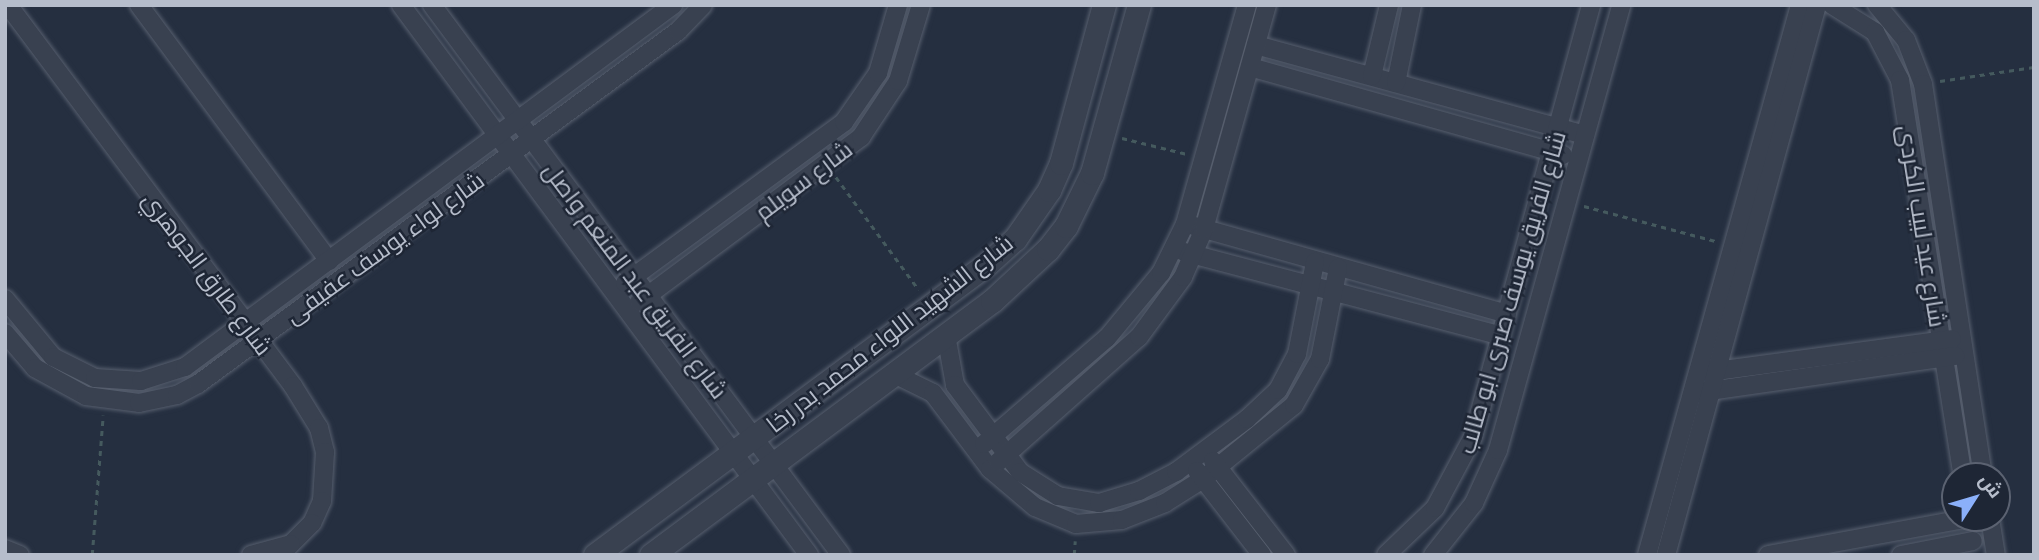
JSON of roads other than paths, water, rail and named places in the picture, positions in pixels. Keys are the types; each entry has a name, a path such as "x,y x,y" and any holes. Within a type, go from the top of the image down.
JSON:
{"street":[{"name":"شارع طارق الجوهري","path":"8,5 307,406 326,452 322,501 312,523 295,543 280,555"},
{"path":"139,5 329,261"},
{"name":"شارع الفريق عبد المنعم واصل","path":"401,5 809,555"},
{"name":"شارع الفريق عبد المنعم واصل","path":"432,5 841,555"},
{"name":"شارع لواء يوسف عفيفى","path":"5,333 20,353 52,381 104,401 139,403 177,395 258,340 678,31 703,5"},
{"name":"شارع سويلم","path":"613,291 844,122 878,73 898,5"},
{"name":"شارع سويلم","path":"628,310 827,165 861,137 888,101 921,5"},
{"name":"شارع الشهيد اللواء محمد بدر رخا","path":"595,555 931,306 1015,239 1049,190 1069,134 1104,5"},
{"name":"شارع الشهيد اللواء محمد بدر رخا","path":"651,555 992,301 1048,249 1081,200 1104,134 1139,5"},
{"path":"976,451 1127,318 1174,248 1185,224 1247,5"},
{"path":"990,469 1139,337 1170,299 1195,255 1204,229 1267,5"},
{"path":"1371,76 1389,5"},
{"path":"1396,83 1412,5"},
{"name":"شارع الفريق يوسف صبرى ابو طالب","path":"1386,555 1435,508 1464,462 1591,5"},
{"name":"شارع الفريق يوسف صبرى ابو طالب","path":"1433,555 1474,503 1498,450 1621,5"},
{"path":"1647,555 1800,5"},
{"path":"1666,555 1817,5"},
{"name":"شارع عيد لبيب الكردى","path":"1832,5 1875,33 1895,62 1960,462"},
{"name":"شارع عيد لبيب الكردى","path":"1877,5 1906,40 1923,84 1981,462"},
{"name":"شارع لواء يوسف عفيفى","path":"5,299 53,357 73,369 117,382 152,379 185,367 519,122 665,8"},
{"path":"1256,45 1585,135"},
{"path":"1250,66 1578,159"},
{"path":"1185,224 1507,314"},
{"path":"1174,248 1501,336"},
{"path":"946,335 954,385 1005,455 1038,486 1079,502 1099,503 1139,491 1198,457 1264,406 1278,390 1297,354 1315,261"},
{"path":"894,374 933,393 990,469 1035,507 1076,524 1100,525 1144,514 1219,468 1277,422 1301,394 1318,363 1338,268"},
{"path":"1692,393 1963,346"},
{"path":"1697,373 1942,349"},
{"path":"1297,354 1318,363"},
{"path":"1264,406 1277,422"},
{"path":"1198,457 1219,468 1286,555"},
{"path":"1198,457 1203,479 1262,555"},
{"path":"1768,555 1941,523"},
{"path":"1992,532 1996,555"},
{"path":"251,555 295,543"},
{"path":"1901,555 1974,548"},
{"path":"5,550 20,555"}]}
